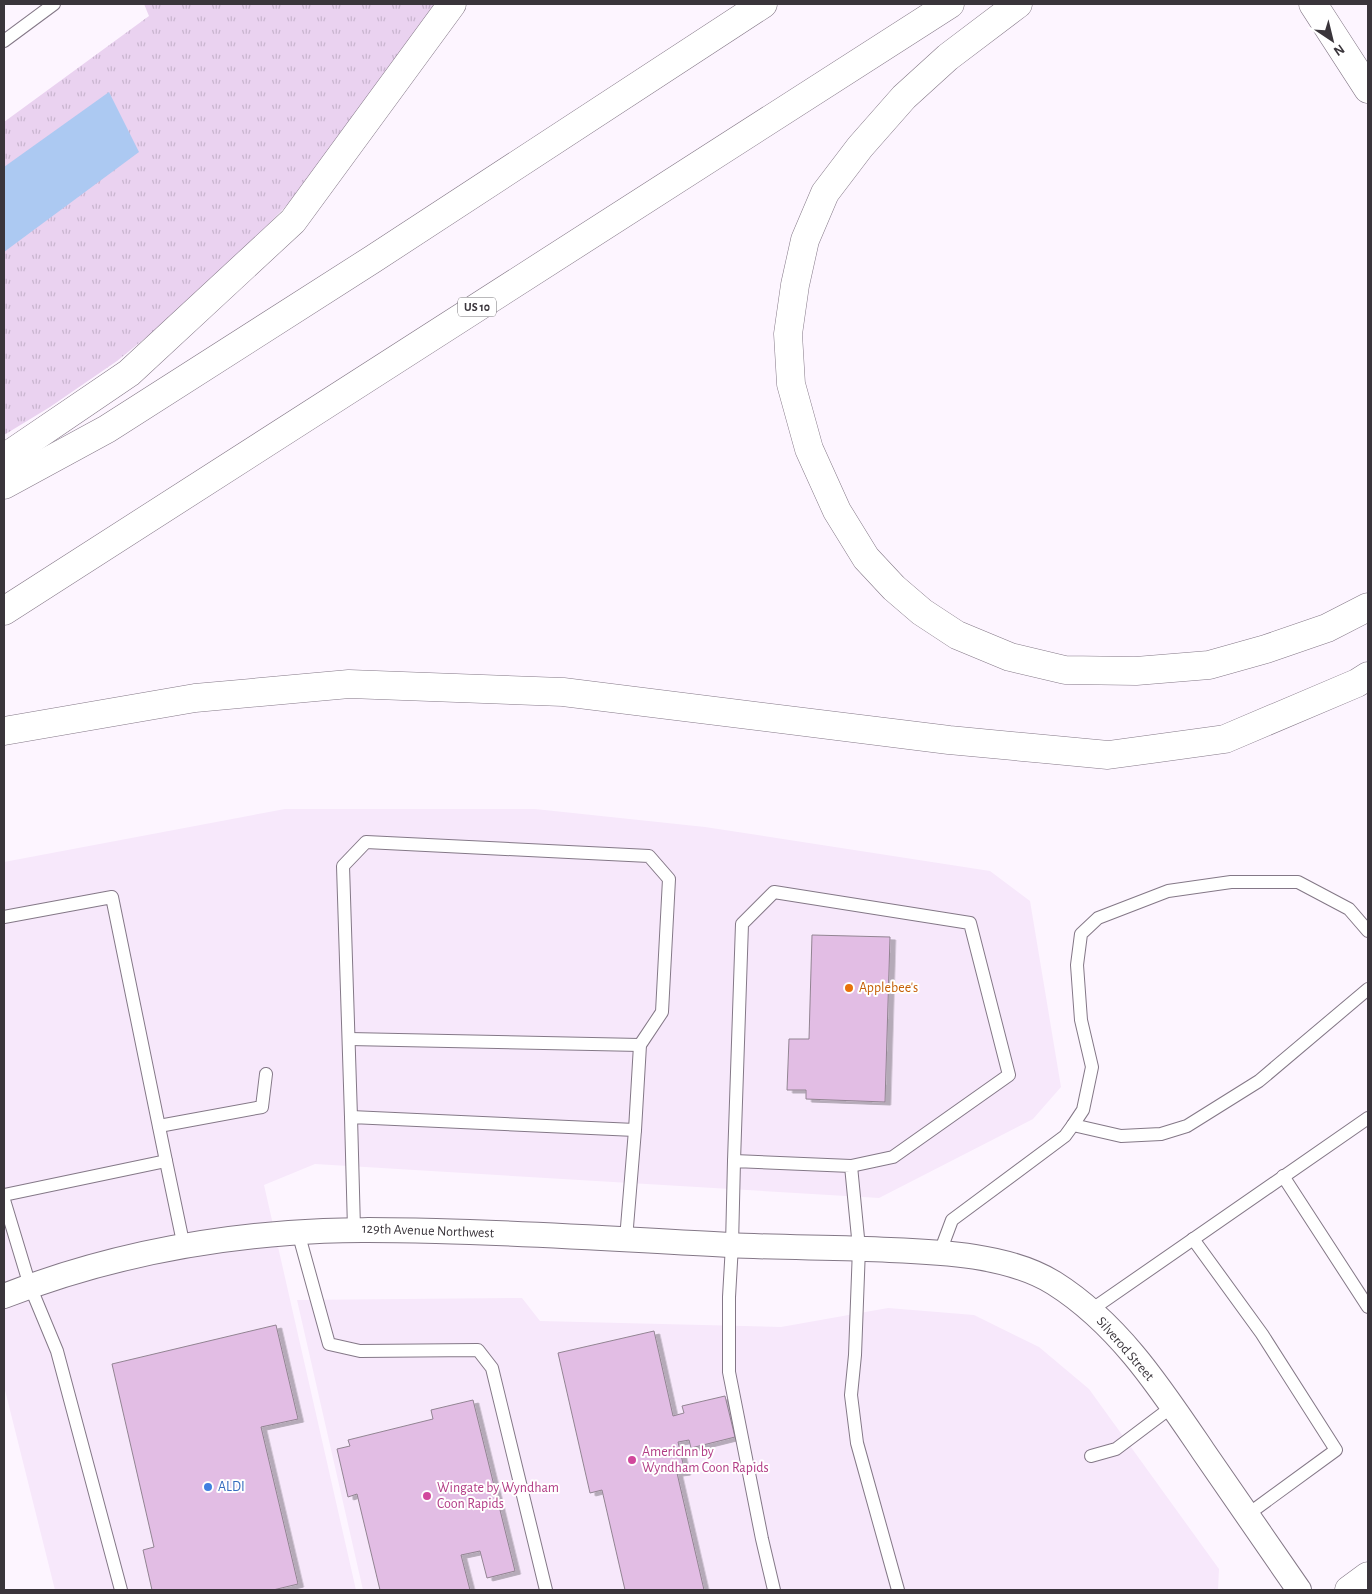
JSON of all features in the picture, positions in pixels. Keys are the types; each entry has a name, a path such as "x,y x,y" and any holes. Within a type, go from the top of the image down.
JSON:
{"main road":[{"path":"4,458 129,374 293,221 452,4"},
{"path":"4,485 123,418 373,259 763,4"},
{"name":"US 10","path":"4,611 950,4"},
{"path":"1018,4 948,57 904,98 866,140 825,193 805,240 795,285 788,334 791,384 809,448 837,511 866,558 894,588 922,612 957,635 1010,657 1065,670 1136,671 1209,666 1327,628 1368,607"},
{"path":"1313,4 1368,90"},
{"path":"4,731 195,698 349,684 563,692 949,740 1108,755 1225,739 1357,683 1368,676"},
{"path":"1348,1590 1368,1576"}],"street":[{"name":"129th Avenue Northwest","path":"4,1296 30,1286 107,1264 184,1247 298,1232 354,1229 462,1232 732,1245 860,1248"},
{"name":"Silverod Street","path":"860,1248 940,1252 1024,1268 1052,1282 1090,1310 1138,1359 1173,1406 1299,1590"}],"lane":[{"path":"4,41 54,4"},
{"path":"354,1229 343,866 366,842 649,856 669,879 662,1012 640,1045 626,1239"},
{"path":"940,1252 952,1220 1065,1136 1082,1110 1092,1067 1082,1020 1077,965 1081,934 1098,918 1168,891 1231,882 1298,882 1349,909 1368,931"},
{"path":"734,1161 851,1166 893,1157 1009,1076 970,923 774,892 742,924 729,1297 729,1372 774,1590"},
{"path":"4,917 112,897 184,1247"},
{"path":"1073,1125 1121,1136 1160,1134 1187,1126 1259,1081 1368,989"},
{"path":"349,1039 640,1045"},
{"path":"159,1126 262,1107 266,1074"},
{"path":"351,1118 635,1130"},
{"path":"1090,1310 1368,1118"},
{"path":"4,1195 166,1161"},
{"path":"851,1166 860,1248 855,1355 850,1395 857,1443 898,1590"},
{"path":"1283,1176 1367,1302"},
{"path":"4,1200 30,1286 57,1351 120,1590"},
{"path":"298,1232 329,1344 360,1351 478,1350 492,1368 546,1590"},
{"path":"1193,1239 1262,1334 1336,1450 1247,1515"},
{"path":"1091,1456 1116,1449 1173,1406"}],"shaded area":[{"path":"285,809 535,809 705,827 990,871 1030,901 1061,1087 1033,1119 879,1198 315,1164 264,1185 356,1590 55,1590 4,1386 4,862"},
{"path":"522,1298 540,1321 781,1327 888,1308 974,1315 1039,1347 1089,1389 1219,1569 1218,1590 363,1590 297,1300"}],"green space":[{"path":"144,4 436,4 288,204 219,275 117,361 50,407 4,435 4,122 149,16"}],"water":[{"path":"109,92 139,152 4,252 4,167"}],"building":[{"name":"Applebee's","path":"812,935 890,937 885,1102 806,1099 806,1090 787,1090 789,1039 809,1039"},
{"name":"ALDI","path":"276,1325 298,1419 261,1427 298,1584 273,1590 152,1590 143,1550 154,1547 112,1364"},
{"name":"AmericInn by Wyndham Coon Rapids","path":"654,1331 673,1416 684,1413 682,1406 725,1396 735,1437 691,1448 689,1440 678,1442 685,1472 677,1473 704,1590 625,1590 602,1490 590,1493 558,1353"},
{"name":"Wingate by Wyndham Coon Rapids","path":"473,1400 515,1571 487,1578 480,1551 461,1555 470,1590 380,1590 357,1494 348,1497 337,1449 350,1446 348,1440 433,1419 431,1410"}],"place":[{"name":"Applebee's","path":"849,988"},
{"name":"AmericInn by Wyndham Coon Rapids","path":"632,1460"},
{"name":"ALDI","path":"208,1487"},
{"name":"Wingate by Wyndham Coon Rapids","path":"427,1496"}]}
